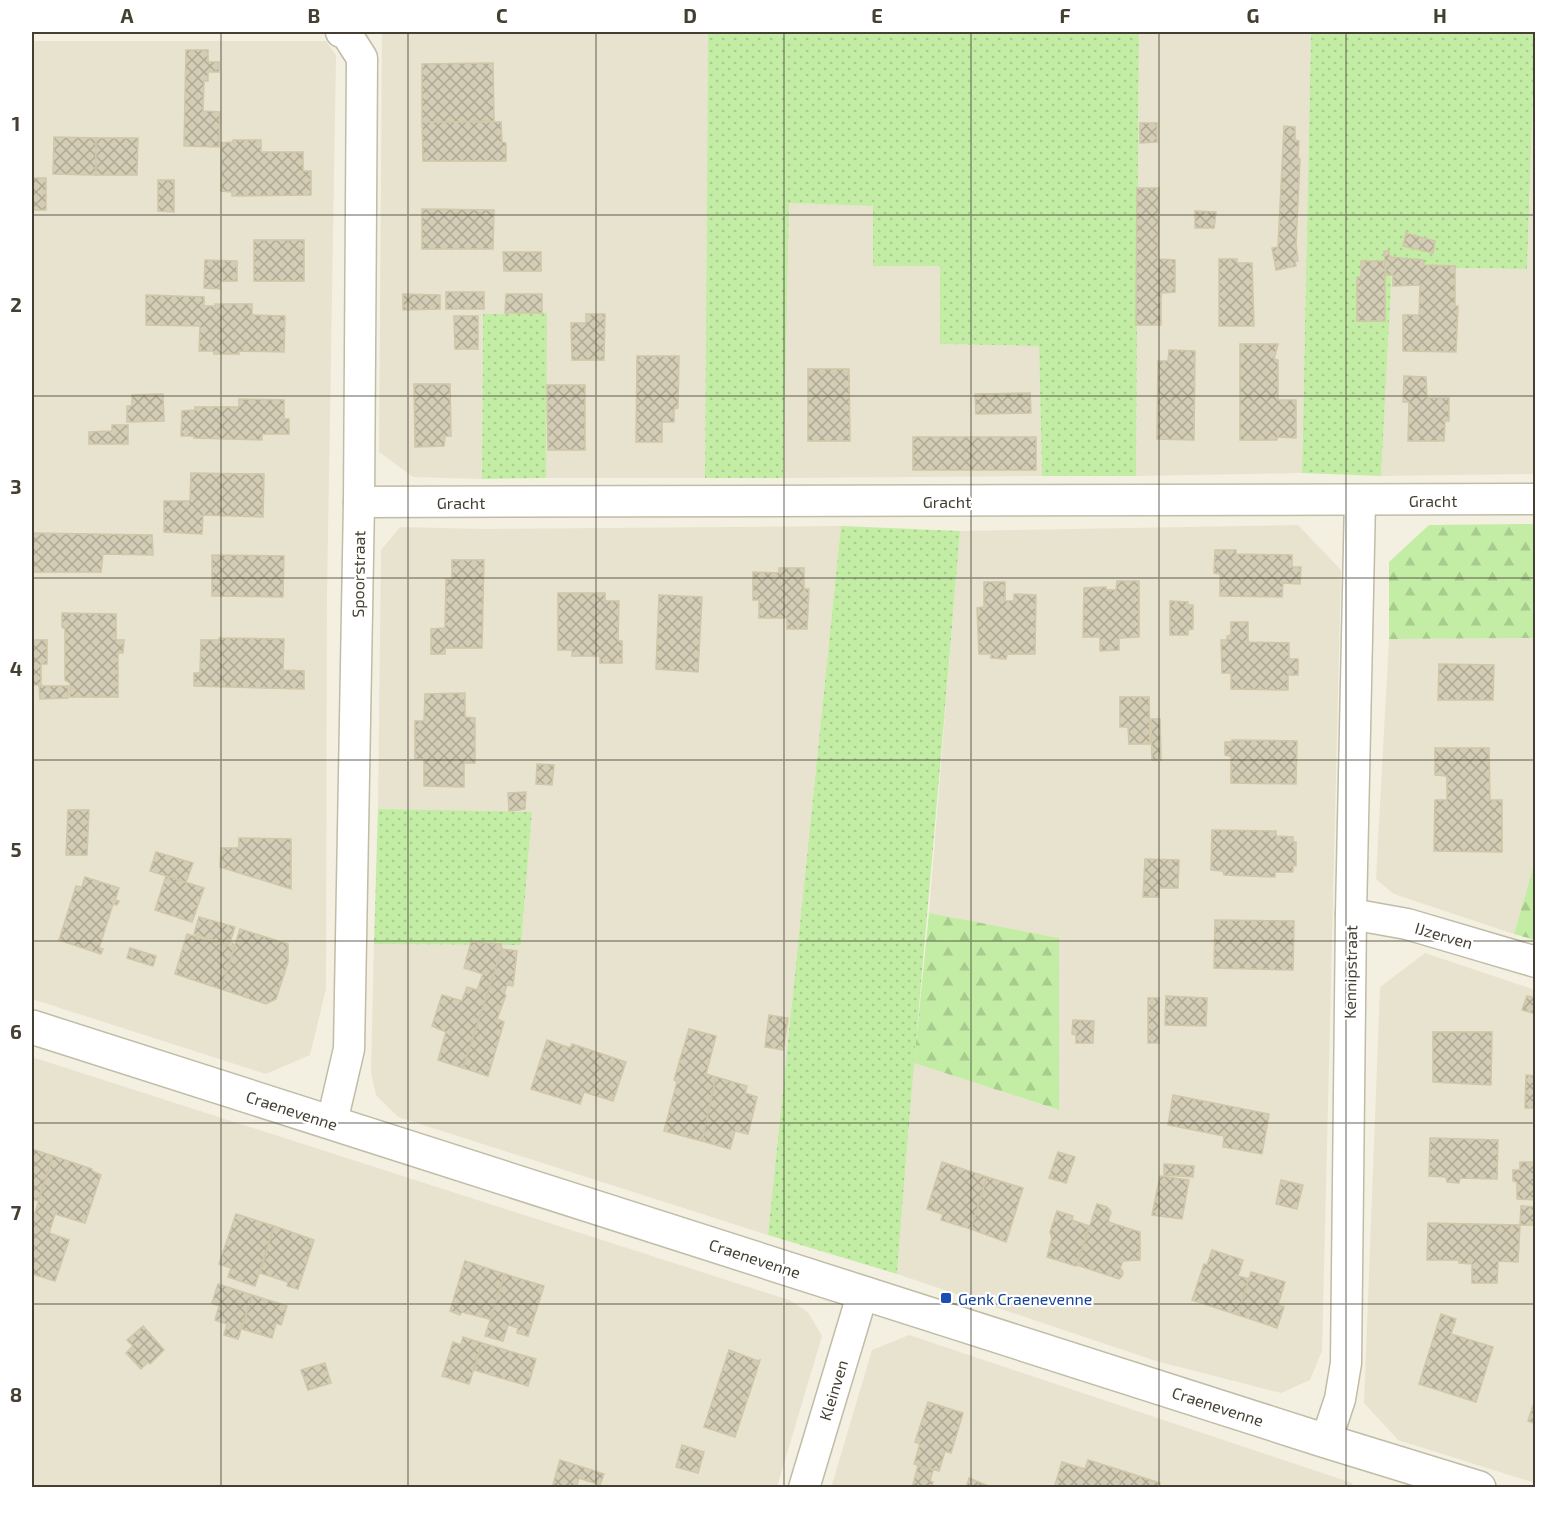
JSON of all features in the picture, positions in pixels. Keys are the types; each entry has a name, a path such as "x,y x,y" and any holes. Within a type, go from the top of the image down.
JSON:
{"street":[{"name":"Spoorstraat","path":"332,1122 349,1049 359,502 362,58 346,33 341,32"},
{"name":"Gracht","path":"359,502 1536,499"},
{"name":"Kennipstraat","path":"1326,1441 1340,1399 1346,1363 1351,914 1360,500"},
{"name":"IJzerven","path":"1351,914 1407,924 1536,962"},
{"name":"Craenevenne","path":"32,1027 1479,1488"},
{"name":"Kleinven","path":"804,1488 863,1292"}],"shaded area":[{"path":"382,32 708,32 705,478 546,478 546,313 483,314 482,479 413,477 379,452"},
{"path":"1139,32 1311,32 1302,473 1136,476"},
{"path":"1535,32 1535,474 1381,476 1392,267 1527,269"},
{"path":"32,41 326,41 336,55 327,594 326,989 310,1055 266,1074 32,999"},
{"path":"788,203 873,206 940,266 940,344 1039,346 1042,476 783,478"},
{"path":"1298,525 1341,570 1322,1351 1310,1380 1281,1393 1156,1361 897,1274 914,1063 1058,1110 1059,938 929,913 960,531"},
{"path":"841,526 768,1235 398,1117 376,1095 371,1073 374,944 521,945 532,813 378,809 381,550 400,527 485,529"},
{"path":"1535,638 1535,861 1514,934 1394,894 1376,879 1389,639"},
{"path":"1425,953 1535,990 1535,1483 1398,1440 1364,1403 1380,987"},
{"path":"32,1057 789,1300 808,1312 822,1336 777,1487 32,1487"},
{"path":"909,1335 1352,1483 1354,1487 831,1488 872,1350"}],"green space":[{"path":"708,32 1139,32 1136,476 1042,476 1039,346 940,344 940,266 873,266 873,206 789,203 783,478 705,478"},
{"path":"1311,32 1535,32 1527,269 1392,267 1381,476 1302,473"},
{"path":"547,313 546,478 482,479 483,314"},
{"path":"1535,524 1535,638 1389,639 1389,562 1429,525"},
{"path":"841,526 960,531 897,1274 768,1235"},
{"path":"378,809 532,812 521,945 374,944"},
{"path":"1535,861 1535,940 1514,934"},
{"path":"929,913 1059,938 1059,1110 914,1063"}],"building":[{"path":"186,50 208,50 208,62 219,62 219,72 208,72 208,81 204,81 203,111 220,112 219,147 184,146"},
{"path":"493,63 494,121 422,122 422,64"},
{"path":"422,122 501,122 502,142 506,143 506,161 423,161"},
{"path":"1140,123 1157,123 1157,142 1140,143"},
{"path":"1284,126 1295,127 1295,140 1299,141 1296,244 1298,261 1295,261 1296,266 1276,270 1272,248 1278,247"},
{"path":"54,137 96,138 96,175 53,174"},
{"path":"96,138 138,138 137,175 96,175"},
{"path":"233,140 261,140 261,152 303,152 303,171 311,171 311,195 232,196 232,192 221,191 221,143 233,142"},
{"path":"32,178 46,178 46,210 32,210"},
{"path":"158,180 174,180 174,212 158,211"},
{"path":"1137,188 1159,188 1158,259 1175,260 1175,292 1161,293 1161,325 1136,325"},
{"path":"422,209 494,210 493,249 422,249"},
{"path":"1195,211 1216,212 1214,228 1195,228"},
{"path":"1406,233 1435,241 1433,253 1403,246"},
{"path":"254,240 304,240 304,281 254,281"},
{"path":"1384,251 1389,251 1390,257 1423,260 1424,265 1455,266 1455,306 1458,306 1456,352 1403,351 1403,315 1419,315 1420,285 1393,286 1393,275 1386,275"},
{"path":"503,252 541,252 541,271 504,271"},
{"path":"1219,259 1237,259 1237,263 1252,263 1254,326 1219,326"},
{"path":"205,260 237,261 237,281 220,281 220,289 204,288"},
{"path":"1361,261 1385,261 1385,321 1357,321 1357,277 1361,277"},
{"path":"446,292 484,292 484,309 446,309"},
{"path":"403,294 440,295 440,309 403,310"},
{"path":"506,294 542,294 542,313 505,313"},
{"path":"146,295 204,297 204,306 252,304 252,315 285,316 284,352 239,351 239,354 214,354 213,351 199,351 200,326 146,325"},
{"path":"586,314 605,314 604,360 572,360 571,323 586,323"},
{"path":"454,316 478,316 478,349 455,349"},
{"path":"1240,344 1278,344 1274,359 1278,360 1278,400 1296,400 1296,438 1240,440"},
{"path":"1169,350 1195,351 1194,440 1157,439 1158,361 1168,361"},
{"path":"637,356 679,356 678,408 674,409 674,422 662,422 662,442 636,442"},
{"path":"808,369 849,369 850,441 808,441"},
{"path":"1404,376 1426,377 1427,398 1449,398 1449,421 1445,421 1444,441 1408,441 1409,402 1403,402"},
{"path":"414,384 450,384 451,436 445,436 444,446 415,447"},
{"path":"547,385 585,385 585,450 548,450"},
{"path":"1030,393 1031,413 976,414 975,394"},
{"path":"163,394 164,421 127,422 127,406 132,406 132,395"},
{"path":"239,399 284,400 284,419 289,419 289,434 262,434 262,440 181,436 182,411 195,410 195,407 239,407"},
{"path":"112,425 128,425 128,444 89,444 89,432 112,431"},
{"path":"913,437 1036,437 1036,470 913,470"},
{"path":"191,473 264,474 263,517 203,515 202,534 164,532 164,501 190,501"},
{"path":"32,533 152,535 153,555 103,554 101,572 32,572"},
{"path":"1215,550 1236,550 1236,554 1292,555 1292,567 1301,567 1300,584 1283,583 1282,597 1220,596 1220,574 1214,573"},
{"path":"212,555 284,556 283,597 212,596"},
{"path":"452,560 484,560 482,648 445,648 445,654 431,654 431,629 445,628 446,579 452,579"},
{"path":"779,568 804,568 804,589 809,589 807,629 787,629 787,618 759,618 759,600 753,600 753,572 779,573"},
{"path":"1117,581 1139,581 1139,637 1119,638 1119,650 1100,651 1100,637 1083,637 1084,588 1106,587 1106,590 1116,590"},
{"path":"984,582 1005,582 1005,601 1014,601 1014,594 1036,595 1035,654 1007,654 1006,659 991,658 991,654 979,654 977,608 984,607"},
{"path":"558,593 605,593 605,601 619,601 618,641 622,641 622,663 600,663 600,656 572,656 572,650 558,650"},
{"path":"659,595 702,597 698,672 656,669"},
{"path":"1170,601 1188,602 1188,605 1193,605 1193,629 1188,630 1188,635 1170,635"},
{"path":"62,613 116,614 116,640 124,640 123,653 118,653 118,697 70,697 70,683 65,680 65,629 62,627"},
{"path":"1231,622 1248,622 1248,642 1289,643 1289,659 1298,659 1298,675 1288,675 1288,690 1231,689 1231,673 1222,673 1221,640 1227,640 1227,636 1231,635"},
{"path":"219,638 284,639 283,670 304,671 304,689 194,686 194,673 200,673 201,640 219,640"},
{"path":"32,640 47,640 47,664 41,664 41,686 68,686 68,698 40,699 39,685 32,685"},
{"path":"1439,664 1494,665 1493,700 1438,700"},
{"path":"465,693 465,717 475,718 475,763 464,763 464,787 424,786 424,759 415,759 415,721 424,721 425,694"},
{"path":"1120,697 1149,697 1150,744 1129,744 1128,727 1120,727"},
{"path":"1151,719 1160,719 1161,760 1152,760"},
{"path":"1232,740 1297,741 1296,784 1231,783 1231,756 1225,755 1225,742"},
{"path":"1435,748 1489,748 1490,800 1502,800 1502,852 1434,851 1435,800 1447,800 1447,776 1435,775"},
{"path":"537,764 554,765 552,785 536,784"},
{"path":"526,792 525,809 509,811 508,793"},
{"path":"68,810 89,810 87,855 66,855"},
{"path":"1212,830 1276,831 1276,836 1293,837 1293,842 1296,842 1296,866 1293,865 1293,872 1275,872 1275,877 1224,875 1223,871 1211,870"},
{"path":"239,838 291,839 291,889 220,867 221,848 239,848"},
{"path":"156,852 193,863 186,882 150,871"},
{"path":"1145,859 1179,860 1178,888 1159,888 1159,897 1143,897"},
{"path":"166,876 204,888 192,922 155,910"},
{"path":"85,877 119,888 115,900 119,901 117,905 113,904 99,948 103,949 101,954 59,940 76,886 82,887"},
{"path":"199,917 235,927 229,945 194,934"},
{"path":"1215,920 1294,921 1293,970 1214,968"},
{"path":"240,929 288,944 288,962 276,999 266,1004 221,989"},
{"path":"187,934 231,947 232,943 235,945 221,989 175,974"},
{"path":"471,942 501,944 502,949 463,1068 438,1060 446,1032 432,1026 442,995 462,1001 467,987 477,990 483,974 464,968"},
{"path":"130,948 156,956 153,966 127,958"},
{"path":"502,949 517,951 513,986 507,985 504,994 506,995 497,1019 504,1022 488,1076 463,1068"},
{"path":"1166,996 1207,998 1206,1026 1165,1025"},
{"path":"1527,996 1536,998 1536,1014 1522,1010"},
{"path":"1148,998 1159,998 1159,1043 1148,1043"},
{"path":"769,1015 788,1018 783,1050 765,1047"},
{"path":"1073,1020 1094,1021 1093,1043 1076,1043 1076,1035 1072,1034"},
{"path":"689,1029 716,1036 706,1074 716,1077 702,1141 664,1131 677,1082 674,1080"},
{"path":"1433,1032 1492,1032 1491,1085 1433,1082"},
{"path":"547,1040 570,1048 572,1044 626,1062 613,1101 584,1092 580,1104 531,1089"},
{"path":"1526,1075 1536,1076 1536,1108 1525,1108"},
{"path":"716,1077 747,1086 745,1093 757,1097 748,1134 735,1131 730,1149 702,1141"},
{"path":"1173,1095 1269,1114 1262,1154 1223,1147 1224,1136 1168,1125"},
{"path":"1430,1138 1498,1140 1497,1179 1460,1178 1459,1183 1447,1182 1446,1177 1429,1176"},
{"path":"32,1149 53,1156 38,1201 32,1199"},
{"path":"1058,1152 1075,1157 1066,1183 1049,1178"},
{"path":"53,1156 92,1169 101,1175 85,1223 55,1214 49,1233 69,1240 55,1281 32,1274 32,1222"},
{"path":"942,1162 987,1177 971,1229 941,1220 943,1214 927,1209"},
{"path":"1520,1162 1536,1162 1536,1200 1517,1199 1517,1182 1513,1181 1513,1170 1520,1170"},
{"path":"1164,1164 1194,1166 1193,1177 1164,1175"},
{"path":"1160,1176 1189,1180 1182,1219 1152,1215"},
{"path":"987,1177 1023,1188 1006,1242 971,1229"},
{"path":"1281,1180 1303,1185 1297,1209 1276,1204"},
{"path":"1097,1204 1107,1207 1111,1212 1108,1222 1140,1232 1140,1260 1123,1261 1120,1268 1123,1272 1119,1279 1077,1265"},
{"path":"1521,1206 1536,1207 1536,1225 1520,1225"},
{"path":"1057,1211 1073,1216 1072,1220 1089,1226 1076,1266 1047,1257 1052,1238 1050,1232"},
{"path":"236,1214 274,1226 255,1286 228,1277 231,1268 219,1264"},
{"path":"1428,1223 1520,1225 1518,1262 1498,1261 1497,1283 1472,1283 1472,1264 1459,1263 1459,1260 1427,1260"},
{"path":"274,1226 314,1240 298,1289 287,1286 288,1282 260,1273"},
{"path":"1212,1250 1243,1260 1238,1276 1249,1279 1238,1315 1192,1300 1204,1264 1207,1265"},
{"path":"465,1261 505,1274 490,1319 462,1312 460,1315 450,1311"},
{"path":"1251,1272 1285,1282 1278,1305 1284,1307 1277,1328 1238,1315"},
{"path":"505,1274 544,1286 528,1336 517,1333 518,1328 508,1325 503,1341 485,1336"},
{"path":"218,1284 252,1295 238,1339 224,1335 227,1324 215,1320 219,1306 212,1303"},
{"path":"252,1295 287,1306 281,1325 276,1323 272,1338 242,1329"},
{"path":"1441,1314 1456,1319 1451,1334 1493,1347 1476,1402 1419,1384"},
{"path":"143,1326 164,1350 150,1364 148,1362 141,1369 126,1353 133,1346 127,1340"},
{"path":"463,1337 482,1343 469,1384 442,1376 453,1342 461,1345"},
{"path":"482,1343 536,1359 528,1386 474,1370"},
{"path":"729,1350 760,1360 748,1398 741,1396 747,1400 735,1437 704,1427"},
{"path":"325,1363 331,1383 308,1390 301,1370"},
{"path":"1536,1396 1536,1424 1528,1421"},
{"path":"928,1402 963,1413 951,1453 945,1451 939,1471 914,1464 920,1444 915,1442"},
{"path":"682,1445 704,1452 698,1473 676,1467"},
{"path":"560,1460 604,1474 600,1485 579,1478 576,1488 552,1488"},
{"path":"1088,1460 1123,1471 1118,1488 1054,1488 1062,1462 1085,1469"},
{"path":"918,1466 933,1470 931,1488 912,1488"},
{"path":"1123,1471 1160,1483 1159,1488 1118,1488"},
{"path":"969,1478 993,1488 966,1488"}],"place":[{"name":"Genk Craenevenne","path":"946,1298"}]}
